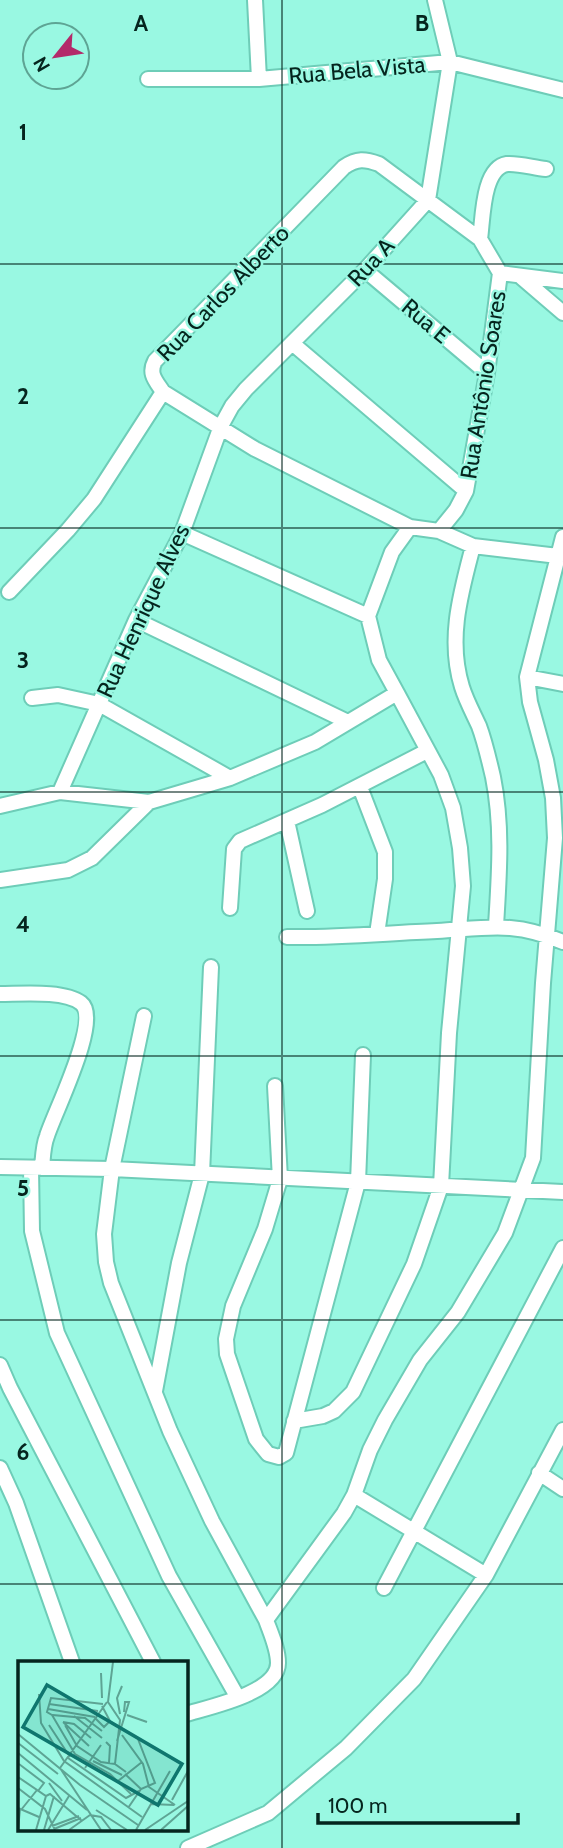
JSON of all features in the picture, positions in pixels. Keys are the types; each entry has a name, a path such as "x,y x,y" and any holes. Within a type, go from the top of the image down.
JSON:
{"street":[{"path":"255,0 259,79"},
{"path":"435,0 450,62 428,200 480,239 500,273 563,281"},
{"name":"Rua Bela Vista","path":"148,79 259,79 450,62 563,90"},
{"name":"Rua Carlos Alberto","path":"9,592 94,499 163,392 151,370 155,361 344,167 354,160 362,159 379,164 428,200"},
{"path":"480,239 486,185 493,173 508,164 546,169"},
{"name":"Rua A","path":"220,426 246,389 365,270 428,200"},
{"name":"Rua E","path":"365,270 488,373"},
{"name":"Rua Antônio Soares","path":"439,531 456,510 466,491 488,373 500,273"},
{"path":"521,277 563,313"},
{"path":"292,343 466,491"},
{"path":"163,392 255,449 410,527 439,531 473,545 558,556"},
{"name":"Rua Henrique Alves","path":"60,792 136,620 182,533 220,426"},
{"path":"294,1421 323,1416 334,1411 352,1392 414,1264 441,1186 449,1033 463,886 458,835 453,808 441,775 379,660 368,616 392,552 410,527"},
{"path":"182,533 368,616"},
{"path":"267,1620 344,1513 385,1420 420,1360 458,1312 483,1272 505,1233 533,1158 555,838 547,760 530,702 527,677 563,537"},
{"path":"473,545 459,600 455,629 456,656 462,687 484,740 499,813 496,926"},
{"path":"136,620 348,722"},
{"path":"527,677 563,684"},
{"path":"0,806 60,792 149,802 230,778 315,742 397,693"},
{"path":"32,698 58,695 99,704 230,778"},
{"path":"230,908 234,849 245,838 360,787 427,751"},
{"path":"360,787 385,852 385,879 377,934"},
{"path":"0,880 68,870 92,858 149,802"},
{"path":"287,821 307,911"},
{"path":"287,937 496,926 547,935 563,942"},
{"path":"155,1393 179,1263 202,1174 211,968"},
{"path":"0,994 66,996 79,1002 86,1010 83,1042 46,1137 37,1168 32,1231 57,1333 169,1576 238,1698"},
{"path":"144,1016 111,1169 104,1234 106,1262 111,1283 155,1393 212,1521 267,1620 277,1652 278,1665 275,1675 267,1685 238,1698 187,1714"},
{"path":"275,1086 280,1179 265,1229 233,1306 226,1339 227,1354 256,1439 264,1451 279,1457 286,1453 358,1182 363,1055"},
{"path":"0,1167 111,1169 563,1192"},
{"path":"384,1588 563,1248"},
{"path":"0,1365 152,1661"},
{"path":"188,1848 268,1813 346,1748 414,1679 486,1574 563,1430"},
{"path":"0,1468 16,1503 72,1661"},
{"path":"539,1474 563,1489"},
{"path":"354,1495 486,1574"}]}
